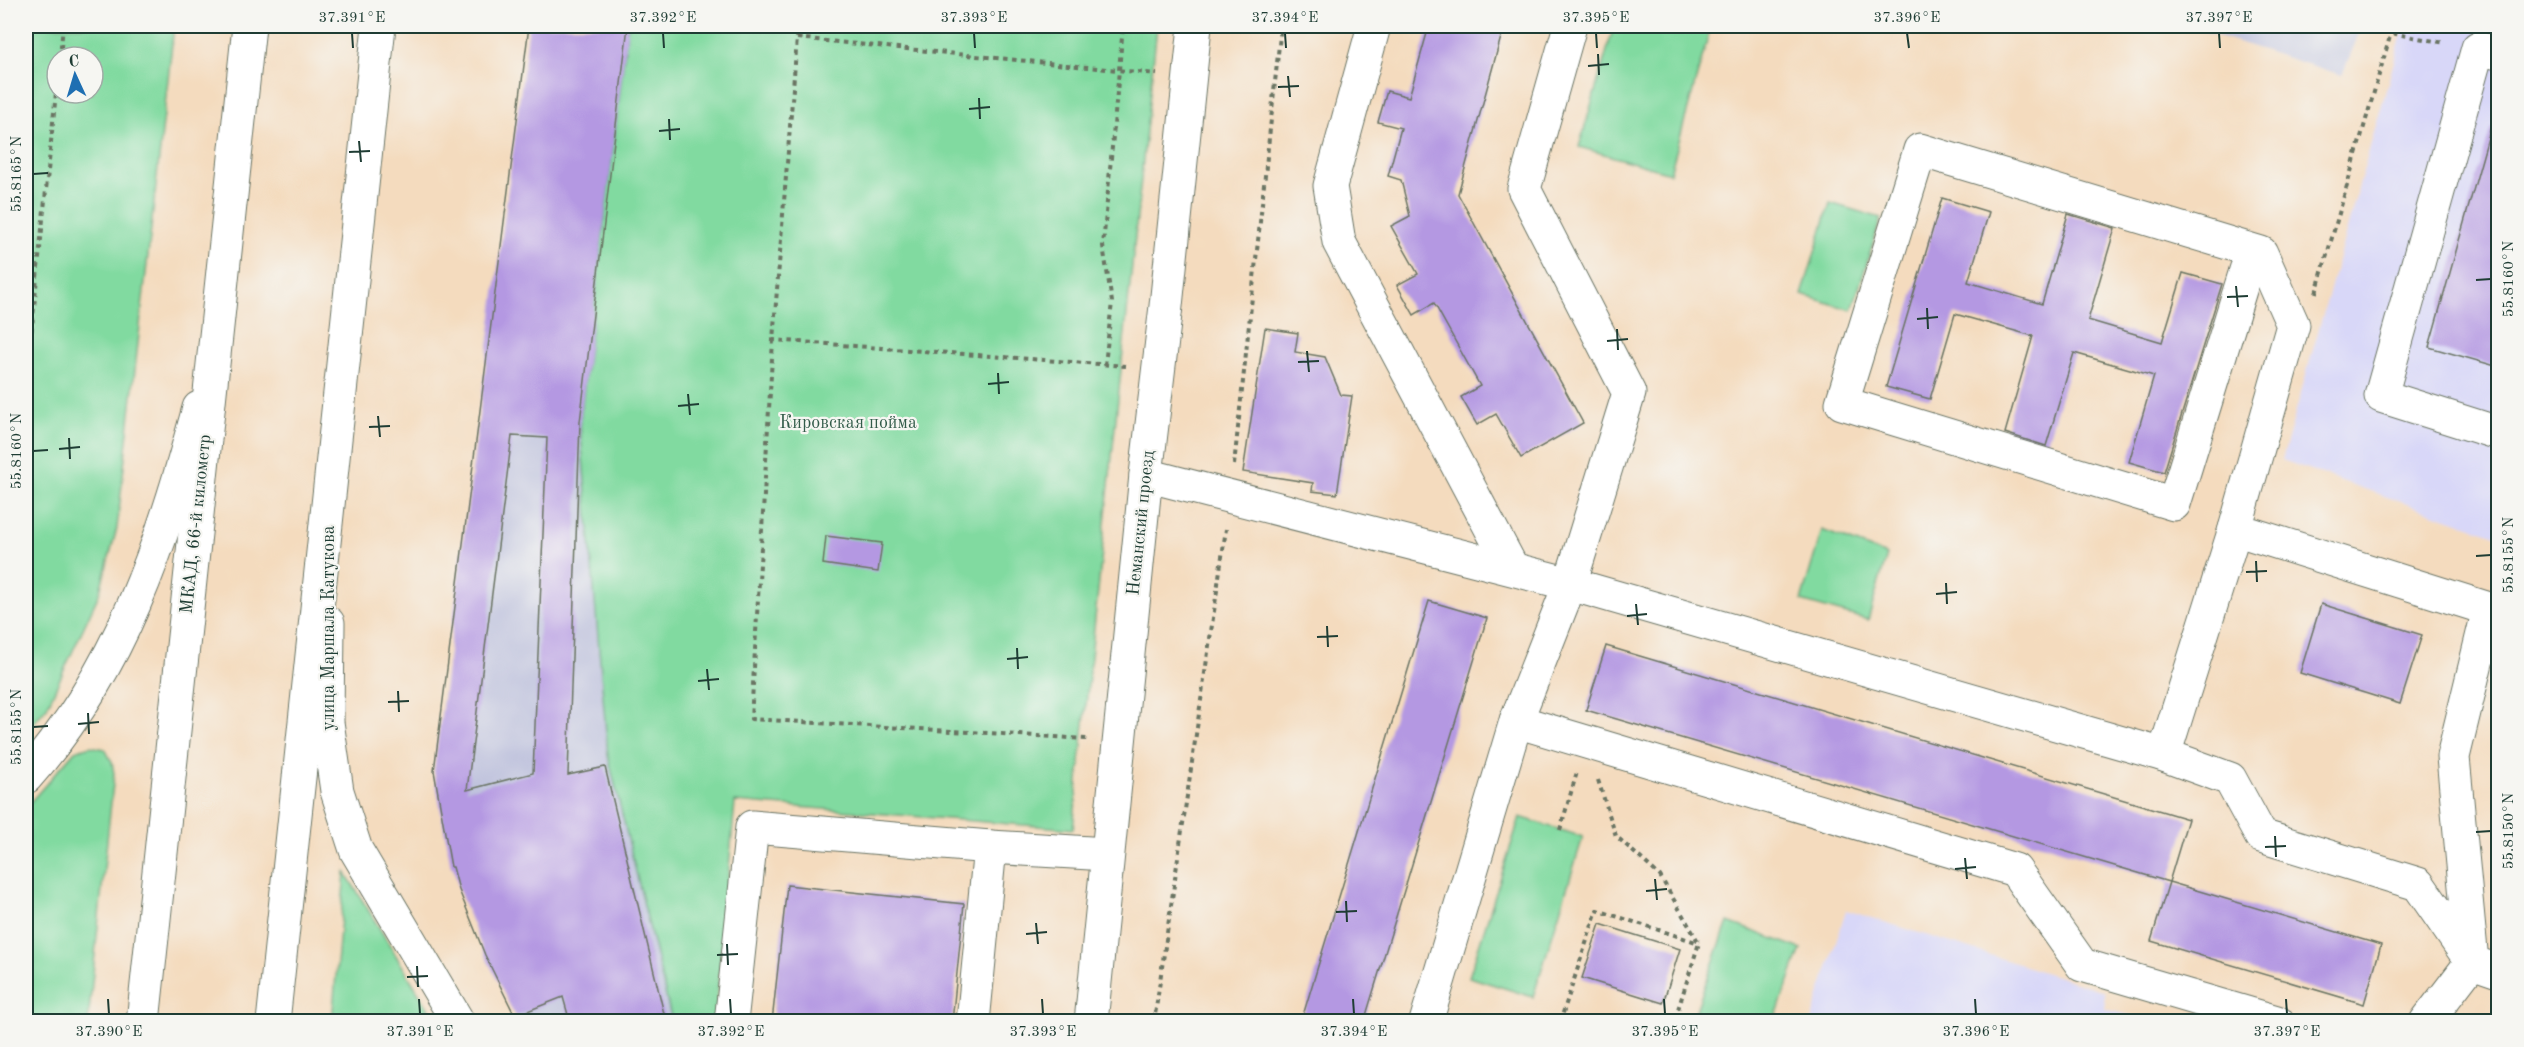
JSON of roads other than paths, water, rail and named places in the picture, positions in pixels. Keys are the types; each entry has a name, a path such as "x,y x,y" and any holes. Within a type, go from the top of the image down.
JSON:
{"main road":[{"name":"МКАД, 66-й километр","path":"143,1022 249,26"},
{"path":"273,1022 379,26"},
{"name":"Неманский проезд","path":"1091,1022 1146,475 1195,26"},
{"path":"1374,26 1330,186 1339,242 1512,568"},
{"path":"1426,1022 1516,721 1570,584 1629,393 1524,189 1570,26"},
{"path":"2488,50 2381,396 2499,433"},
{"path":"2164,755 2235,529 2293,325 2261,253 1920,150 1842,403 2174,504 2252,251"},
{"path":"26,777 64,731 122,636 146,578 176,493 215,348"},
{"path":"1146,475 1570,584 2164,755 2230,779 2261,836 2418,884 2485,966"},
{"name":"улица Маршала Катукова","path":"330,491 327,722 336,791 356,850 458,1022"},
{"path":"2235,529 2488,609 2453,757 2485,966"},
{"path":"1516,721 2014,870 2082,965 2277,1022"},
{"path":"732,1022 752,827 990,847 1107,854"},
{"path":"974,1022 990,847"},
{"path":"2426,1022 2485,966"}],"park label":[{"name":"Кировская пойма","path":"848,423"}]}
